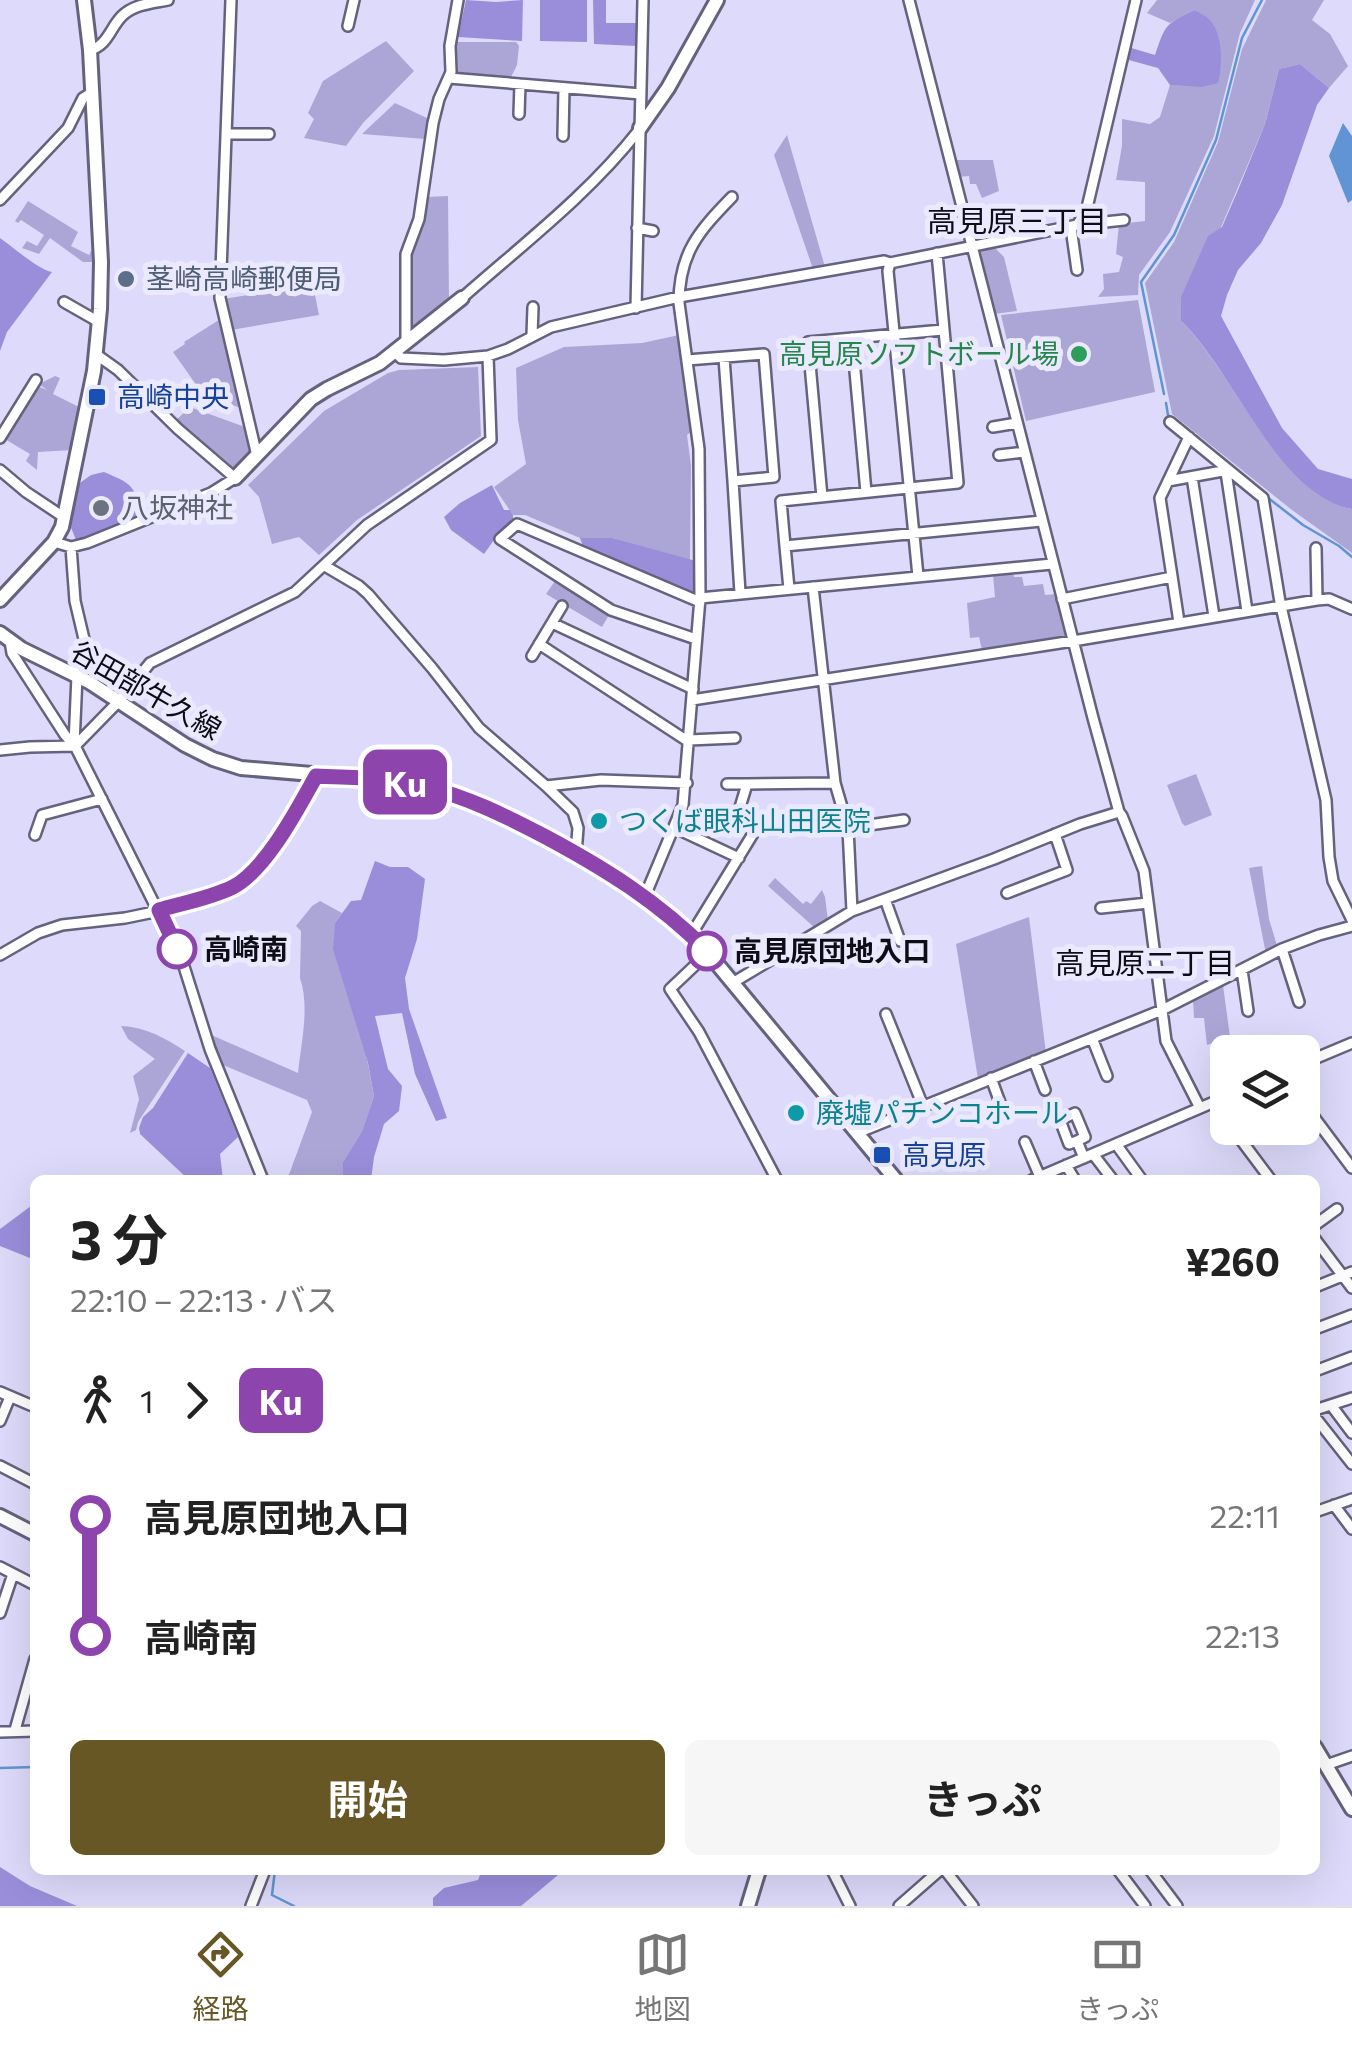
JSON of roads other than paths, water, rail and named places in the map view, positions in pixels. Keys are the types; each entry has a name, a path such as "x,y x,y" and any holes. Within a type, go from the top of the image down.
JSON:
{"main road":[{"path":"0,600 54,542 65,518 96,355 100,262 84,0"},
{"path":"640,128 668,88 718,0"},
{"path":"234,478 320,393 370,369 462,298"},
{"name":"谷田部牛久線","path":"5,637 76,675 213,759 241,768 420,785 489,808 576,854 645,896 692,936 892,1175"},
{"path":"0,1516 30,1531"},
{"path":"1320,1755 1352,1809"},
{"path":"748,1906 757,1875"}],"street":[{"path":"90,50 103,44 130,10 168,0"},
{"path":"231,0 220,298 257,456"},
{"path":"348,26 354,0"},
{"path":"636,308 644,0"},
{"path":"909,0 1052,564 1119,812 1144,871 1166,1041 1200,1108"},
{"path":"1077,270 1074,226 1086,212 1136,0"},
{"path":"457,1 449,78 432,123 419,219 406,254 401,358 488,356 551,327 678,298 1124,220"},
{"path":"449,78 641,94"},
{"path":"519,114 520,84"},
{"path":"563,136 564,88"},
{"path":"0,200 68,128 83,98 91,93"},
{"path":"462,298 573,200 640,128"},
{"path":"226,134 268,134"},
{"path":"645,896 684,805 700,600 699,449 678,298 684,260 700,230 732,198"},
{"path":"637,228 654,231"},
{"path":"789,589 781,501 958,483 937,253"},
{"path":"890,263 918,576"},
{"path":"64,302 100,322"},
{"path":"532,307 532,335"},
{"path":"822,497 808,342 943,330"},
{"path":"852,338 866,492"},
{"path":"687,360 764,354 774,477 734,481"},
{"path":"54,542 71,547 211,493 234,478 118,370 96,355"},
{"path":"0,750 75,746 150,662 295,592 367,525 491,440 488,356"},
{"path":"724,358 740,593"},
{"path":"0,438 36,380"},
{"path":"857,1133 1162,1010 1282,950 1352,923 1333,882 1326,800 1281,606 1263,498 1170,422"},
{"path":"993,427 1017,423"},
{"path":"1180,622 1160,502 1189,438"},
{"path":"999,454 1024,452"},
{"path":"0,470 65,518"},
{"path":"1168,481 1227,471"},
{"path":"1227,471 1247,610"},
{"path":"1192,477 1214,616"},
{"path":"785,546 1041,521"},
{"path":"696,639 611,610 500,539 518,524 700,600 1052,564"},
{"path":"71,547 84,639 76,675 75,746"},
{"path":"1316,548 1317,600"},
{"path":"325,566 368,594 479,728 572,812 577,822 576,854"},
{"path":"1062,599 1172,577"},
{"path":"813,586 835,784 848,828 852,911"},
{"path":"552,624 692,694 823,679 1317,600 1329,599 1352,609"},
{"path":"532,656 562,606"},
{"path":"5,637 75,746 181,956 210,1049 262,1175"},
{"path":"539,644 689,741 736,738"},
{"path":"0,956 38,933 62,925 116,920 159,910 226,890 242,881 258,868 316,776"},
{"path":"546,786 600,780 687,783"},
{"path":"727,784 835,784"},
{"path":"692,936 759,824 738,814 747,784"},
{"path":"36,835 42,814 102,799"},
{"path":"734,982 852,911 1119,812"},
{"path":"848,828 904,820"},
{"path":"675,828 739,858"},
{"path":"1006,893 1067,870 1055,834"},
{"path":"886,898 900,940"},
{"path":"1101,908 1148,903"},
{"path":"1282,950 1299,1002"},
{"path":"708,953 670,989 699,1032 774,1175"},
{"path":"1242,970 1248,1011"},
{"path":"886,1014 922,1106"},
{"path":"1092,1038 1107,1076"},
{"path":"1320,1057 1350,1046"},
{"path":"1034,1061 1045,1090"},
{"path":"991,1078 1002,1108"},
{"path":"1046,1175 1210,1104"},
{"path":"1320,1125 1352,1168"},
{"path":"1076,1141 1108,1175"},
{"path":"1025,1142 1036,1175"},
{"path":"1116,1144 1138,1175"},
{"path":"1245,1145 1267,1175"},
{"path":"1066,1166 1072,1175"},
{"path":"1320,1221 1336,1210"},
{"path":"1320,1245 1347,1273 1352,1288"},
{"path":"1320,1285 1347,1273"},
{"path":"1320,1327 1352,1315"},
{"path":"1320,1369 1352,1358"},
{"path":"0,1421 5,1394 30,1405"},
{"path":"1320,1411 1352,1398"},
{"path":"1331,1405 1352,1433"},
{"path":"1320,1421 1352,1464"},
{"path":"1,1469 30,1482"},
{"path":"1320,1510 1352,1499"},
{"path":"1334,1505 1352,1529"},
{"path":"0,1568 30,1582"},
{"path":"0,1614 13,1574"},
{"path":"15,1730 30,1677"},
{"path":"0,1732 30,1731"},
{"path":"1326,1765 1352,1756"},
{"path":"251,1906 263,1875"},
{"path":"834,1875 850,1906"},
{"path":"900,1906 936,1875"},
{"path":"946,1875 969,1905"},
{"path":"1123,1875 1145,1906"},
{"path":"1154,1875 1177,1906"}],"water":[{"path":"1343,123 1352,136 1352,200 1348,203 1329,156"}],"waterway":[{"path":"1164,394 1141,282 1174,235 1216,140 1242,38 1262,0"},
{"path":"1166,403 1173,419"},
{"path":"1267,497 1352,557"},
{"path":"0,1768 30,1767"},
{"path":"274,1875 272,1895 294,1906"}],"place":[{"name":"茎崎高崎郵便局","path":"126,279"},
{"name":"高見原ソフトボール場","path":"1079,354"},
{"name":"高崎中央","path":"97,397"},
{"name":"八坂神社","path":"101,508"},
{"name":"つくば眼科山田医院","path":"599,821"},
{"name":"高崎南","path":"177,949"},
{"name":"高見原団地入口","path":"707,951"},
{"name":"廃墟パチンコホール","path":"796,1113"},
{"name":"高見原","path":"882,1155"}],"district":[{"name":"高見原三丁目","path":"1017,222"},
{"name":"高見原二丁目","path":"1145,964"}]}
